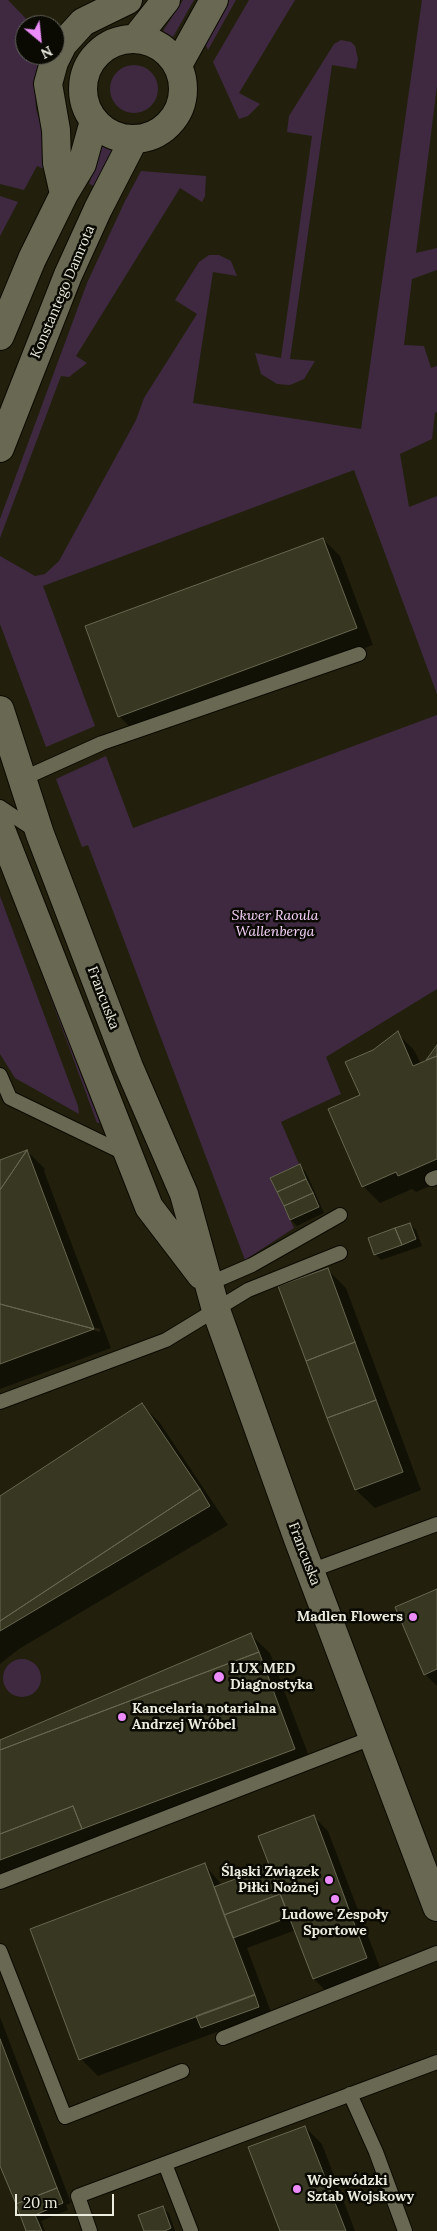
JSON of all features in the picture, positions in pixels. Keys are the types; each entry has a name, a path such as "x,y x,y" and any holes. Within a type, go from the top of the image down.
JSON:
{"street":[{"path":"64,194 57,163 56,130 48,84 54,62 63,44 83,22 128,0"},
{"path":"136,38 166,0"},
{"path":"178,66 214,0"},
{"path":"136,38 161,46 171,54 178,66 184,84 182,103 174,118 156,134 134,139 119,137 106,131 94,121 86,107 83,90 85,74 89,66 93,59 105,48 120,40 136,38"},
{"path":"0,336 32,258 64,194 82,164 94,121"},
{"name":"Konstantego Damrota","path":"0,448 68,275 98,209 134,139"},
{"path":"0,283 32,258"},
{"name":"Francuska","path":"0,710 40,834 129,1067 184,1194 216,1310 310,1571 437,1907"},
{"name":"Francuska","path":"0,827 149,1207 208,1284"}],"lane":[{"path":"22,779 46,766 102,743 359,654"},
{"path":"0,808 40,834"},
{"path":"0,1075 10,1098 128,1154"},
{"path":"208,1284 252,1265 340,1215"},
{"path":"0,1402 166,1340 248,1290 340,1253"},
{"path":"310,1571 435,1529"},
{"path":"0,1882 374,1737"},
{"path":"0,1951 65,2117 182,2071"},
{"path":"223,2038 437,1953"},
{"path":"90,2231 78,2196 437,2062"},
{"path":"350,2094 376,2152 405,2231"},
{"path":"165,2164 191,2231"}],"green space":[{"path":"0,0 8,0 22,15 15,15 15,65 39,65 35,86 36,109 43,132 44,169 37,166 24,190 0,184"},
{"path":"183,0 194,0 173,37 163,31"},
{"path":"226,0 236,0 208,50 204,41"},
{"path":"249,0 295,0 239,93 260,104 248,116 239,119 213,62"},
{"path":"422,0 437,0 437,86 416,253 437,248 437,270 412,279 404,345 424,346 431,368 437,366 437,412 435,413 432,439 400,454 409,507 437,496 437,694 354,470 43,586 95,726 46,747 0,624 0,556 35,576 45,574 59,561 136,420 144,398 197,314 175,300 199,262 209,255 219,255 231,261 237,276 213,272 193,403 361,429"},
{"path":"341,40 351,42 355,46 358,59 356,69 332,65 290,359 315,361 304,379 290,385 277,384 261,374 255,353 281,358 312,136 287,132 289,116 334,44"},
{"path":"134,65 143,67 151,72 156,80 158,89 156,98 151,106 143,111 134,113 125,111 117,106 112,98 110,89 112,80 117,72 125,67"},
{"path":"102,146 115,151 97,187 89,184"},
{"path":"141,171 206,176 205,196 202,202 180,188 76,356 87,363 69,377 61,376 0,538 0,519 87,283"},
{"path":"0,196 18,202 0,236"},
{"name":"Skwer Raoula Wallenberga","path":"437,715 437,989 326,1057 341,1094 281,1122 299,1164 270,1178 294,1228 245,1260 88,845 82,847 56,779 106,756 133,828"},
{"path":"0,851 102,1121 99,1123 97,1123 6,877 0,866"},
{"path":"0,896 78,1106 79,1114 15,1078 0,1054"},
{"path":"22,1659 36,1664 41,1678 36,1692 22,1697 8,1692 3,1678 8,1664"}],"building":[{"path":"323,538 357,628 118,717 85,626"},
{"path":"398,1031 413,1066 437,1056 437,1159 398,1176 396,1172 362,1187 328,1109 360,1095 345,1062 373,1050"},
{"path":"437,1045 437,1056 426,1060"},
{"path":"27,1150 0,1190 0,1160"},
{"path":"27,1150 94,1329 0,1304 0,1190"},
{"path":"300,1164 306,1179 277,1192 270,1178"},
{"path":"306,1179 313,1193 284,1206 277,1192"},
{"path":"313,1193 319,1207 290,1220 284,1206"},
{"path":"410,1223 416,1239 402,1245 395,1228"},
{"path":"395,1228 402,1245 374,1255 368,1238"},
{"path":"328,1268 355,1342 306,1361 278,1286"},
{"path":"0,1304 94,1329 0,1364"},
{"path":"355,1342 376,1400 327,1418 306,1361"},
{"path":"376,1400 403,1472 355,1490 327,1418"},
{"path":"142,1403 200,1489 0,1621 0,1496"},
{"path":"200,1489 210,1506 0,1631 0,1621"},
{"path":"437,1589 437,1669 424,1675 395,1607"},
{"path":"251,1633 259,1652 0,1750 0,1740"},
{"path":"259,1652 295,1749 82,1829 73,1806 0,1834 0,1750"},
{"path":"73,1806 82,1829 0,1860 0,1834"},
{"path":"314,1815 367,1958 313,1979 258,1836"},
{"path":"205,1863 255,1995 79,2060 30,1929"},
{"path":"270,1866 280,1894 224,1915 214,1887"},
{"path":"280,1894 289,1917 233,1938 224,1915"},
{"path":"255,1995 259,2007 201,2028 196,2016"},
{"path":"0,2039 57,2188 16,2204 0,2166"},
{"name":"Wojewódzki Sztab Wojskowy","path":"305,2126 346,2231 280,2231 248,2147"},
{"path":"57,2188 63,2203 35,2215 42,2231 26,2231 16,2204"},
{"path":"163,2206 171,2228 165,2231 144,2231 138,2215"}],"place":[{"name":"Madlen Flowers","path":"413,1617"},
{"name":"LUX MED Diagnostyka","path":"219,1677"},
{"name":"Kancelaria notarialna Andrzej Wróbel","path":"122,1717"},
{"name":"Śląski Związek Piłki Nożnej","path":"329,1880"},
{"name":"Ludowe Zespoły Sportowe","path":"335,1899"},
{"name":"Wojewódzki Sztab Wojskowy","path":"297,2189"}]}
